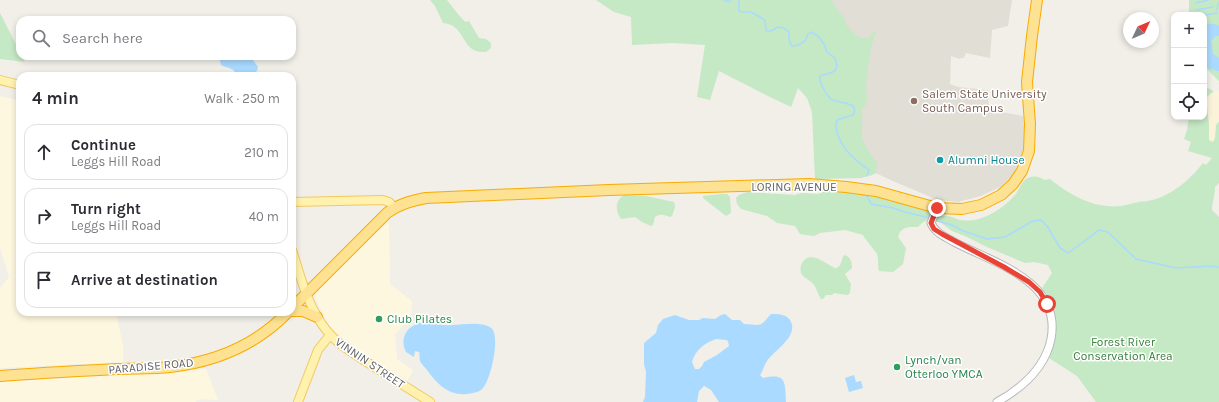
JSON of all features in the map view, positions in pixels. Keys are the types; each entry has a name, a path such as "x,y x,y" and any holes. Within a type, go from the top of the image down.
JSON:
{"highway":[{"name":"LORING AVENUE","path":"395,208 410,201 426,198 609,190 809,184 846,187 876,192 936,211 962,209 981,204 994,199 1007,190 1022,171 1029,151 1030,144 1027,82 1037,0"},
{"path":"296,304 379,220 395,208"},
{"path":"296,312 303,311 317,317"},
{"name":"PARADISE ROAD","path":"0,376 159,368 210,360 238,349 266,332 285,316"}],"main road":[{"path":"0,80 16,84"},
{"path":"296,202 383,200 389,202 395,208"},
{"name":"VINNIN STREET","path":"296,264 301,282 317,317 330,335 349,350 430,402"},
{"path":"298,402 318,350 330,335"}],"street":[{"path":"936,211 931,223 934,229 1029,282 1040,292 1047,304 1051,318 1052,332 1050,345 1044,359 1026,383 997,402"}],"shaded area":[{"name":"Salem State University South Campus","path":"779,0 1012,0 1008,26 992,30 990,58 966,53 964,58 960,59 951,56 950,84 958,87 988,90 989,110 1023,116 1025,136 1023,157 1016,171 1002,186 981,196 958,202 938,200 869,170"},
{"path":"0,96 16,100 16,316 117,316 123,346 123,362 0,368 0,288 9,277 0,248"},
{"path":"389,222 390,284 412,301 411,317 395,334 397,359 413,370 407,381 364,354 339,336 329,325 315,298 316,292 379,229"},
{"path":"206,369 218,400 200,399 195,402 0,402 0,382"}],"green space":[{"path":"430,0 447,0 464,21 469,21 479,38 486,39 491,43 491,48 486,52 477,51 471,48 455,27 443,23 435,6"},
{"path":"596,0 832,0 845,19 847,26 858,37 868,38 874,31 876,32 871,47 866,83 867,100 865,106 861,110 863,139 866,147 877,163 876,173 862,178 815,179 812,112 807,98 798,88 791,107 719,71 710,100 697,97 705,45 673,43 632,45 631,17 614,12"},
{"path":"1189,0 1219,0 1219,81 1207,69 1207,12 1189,12"},
{"path":"0,13 16,44 16,60 24,60 25,62 0,59"},
{"name":"Forest River Conservation Area","path":"1208,88 1213,91 1218,123 1219,121 1219,183 1215,187 1212,210 1219,217 1219,402 1096,402 1077,376 1049,358 1055,340 1056,322 1052,304 1042,288 1052,273 1048,265 1034,262 1025,263 952,231 940,222 929,219 918,227 906,228 899,233 898,237 906,248 903,264 893,272 879,271 877,254 863,235 845,230 820,233 814,236 800,234 795,226 777,223 767,216 741,209 737,204 736,198 747,192 795,195 801,193 818,194 825,191 845,191 883,197 938,215 969,221 992,214 1005,205 1016,194 1025,180 1028,178 1038,177 1044,180 1050,179 1083,200 1101,205 1121,206 1164,196 1179,187 1192,176 1203,163 1206,165 1212,158 1188,151 1191,142 1184,139 1189,120 1207,120"},
{"path":"727,194 730,197 731,213 726,216 703,198 703,196"},
{"path":"625,195 646,196 674,202 675,207 672,216 657,216 655,217 653,225 651,226 635,217 621,219 617,205 619,199"},
{"path":"844,255 849,258 852,264 852,268 845,274 851,284 850,293 847,295 834,293 832,295 826,295 823,299 821,299 813,283 802,275 801,264 805,259 814,257 837,268 841,264"}],"sand":[{"path":"1219,91 1219,121 1216,125 1215,138 1213,142 1209,140 1207,107 1207,97 1211,93"}],"water":[{"path":"1207,24 1214,24 1219,26 1219,36 1216,36 1211,41 1213,54 1219,58 1219,71 1208,68"},
{"path":"220,60 253,60 258,67 256,72 234,72 221,65"},
{"path":"725,314 732,320 740,320 744,324 753,325 760,325 771,314 784,315 790,320 792,332 785,342 767,361 760,375 763,378 776,377 783,380 786,402 719,402 711,390 704,386 699,391 697,402 643,402 645,397 646,372 644,364 644,343 656,333 658,325 663,319 675,315 689,320 699,320 703,318 715,319","holes":["716,339 728,341 729,346 704,362 699,369 695,369 692,362 693,358 701,348"]},
{"path":"419,323 448,325 477,324 491,328 494,332 495,339 494,359 485,386 481,390 467,394 449,391 435,380 421,363 419,352 415,351 414,357 406,352 404,347 405,334 410,328"},
{"path":"854,375 856,382 861,381 863,388 849,392 845,378"}],"waterway":[{"path":"724,0 729,2 731,0"},
{"path":"739,0 739,11 751,12 765,20 766,31 771,31 778,27 784,28 789,32 789,41 792,46 798,45 805,41 808,34 811,32 819,37 827,52 835,58 837,63 836,70 820,76 820,82 831,99 854,107 855,110 853,115 837,120 836,129 839,138 846,149 854,158 869,170 867,176"},
{"path":"1196,3 1208,0"},
{"path":"1217,10 1218,3"},
{"path":"1196,10 1213,7"},
{"path":"1207,15 1217,13"},
{"path":"867,196 871,204 930,218"},
{"path":"934,220 952,225 961,230 987,239 1005,237 1033,221 1041,220 1047,226 1060,248 1068,253 1099,230 1108,232 1136,259 1176,268 1219,267"}],"place":[{"name":"Salem State University South Campus","path":"914,101"},
{"name":"Alumni House","path":"940,160"},
{"name":"Club Pilates","path":"379,319"},
{"name":"Lynch/van Otterloo YMCA","path":"897,367"}],"route":[{"path":"937,208 931,223 936,231 1022,277 1040,292 1047,304"}]}
